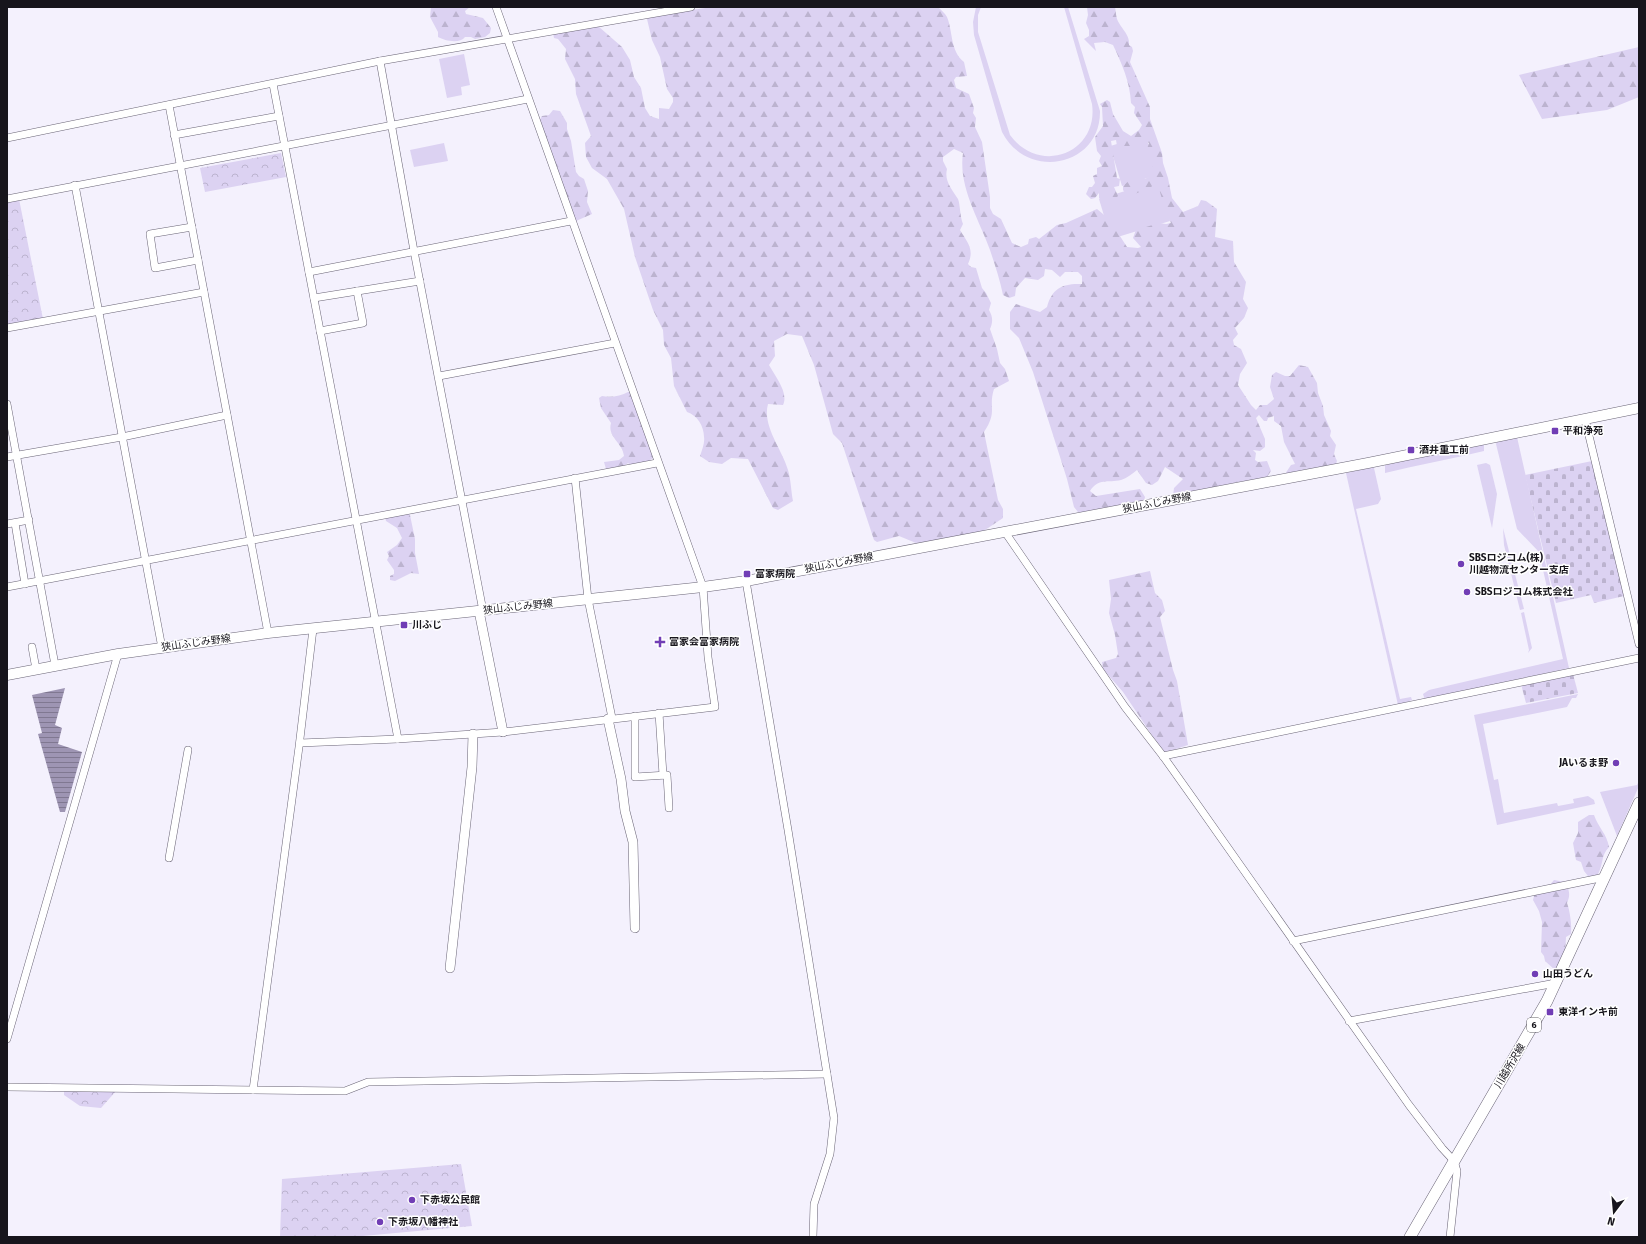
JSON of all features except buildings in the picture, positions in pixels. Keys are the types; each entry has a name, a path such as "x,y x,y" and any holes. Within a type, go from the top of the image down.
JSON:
{"main road":[{"name":"狭山ふじみ野線","path":"7,675 118,654 268,633 702,587 746,581 1368,463 1639,408"},
{"name":"川越所沢線","path":"1410,1237 1536,1022 1556,983 1639,803"}],"street":[{"path":"300,743 398,739 503,732 714,707 702,587 506,39 496,7"},
{"path":"7,138 380,61 691,7"},
{"path":"380,61 414,251 463,500 503,732"},
{"path":"273,84 398,739"},
{"path":"7,199 528,99"},
{"path":"169,105 268,633"},
{"path":"174,135 279,116"},
{"path":"75,185 162,648"},
{"path":"309,272 571,221"},
{"path":"192,228 150,234 156,268 198,260"},
{"path":"314,298 420,280"},
{"path":"320,331 363,324 357,291"},
{"path":"7,328 204,292"},
{"path":"439,376 615,343"},
{"path":"7,404 10,431 17,456 56,665"},
{"path":"7,458 122,437 227,415"},
{"path":"1585,419 1639,644"},
{"path":"7,588 657,463"},
{"path":"575,478 588,599 621,779 625,811 633,842 635,928"},
{"path":"25,584 11,523 29,520"},
{"path":"1005,532 1125,707 1163,756 1349,1021 1409,1105 1442,1148 1454,1161 1457,1171 1450,1237"},
{"path":"746,581 834,1118 830,1154 814,1204 813,1237"},
{"path":"252,1090 300,743 312,629"},
{"path":"32,647 36,669"},
{"path":"7,1039 118,654"},
{"path":"1163,756 1639,658"},
{"path":"659,713 663,775"},
{"path":"635,716 635,777"},
{"path":"450,968 472,768 473,734"},
{"path":"169,858 188,750"},
{"path":"621,779 667,775 669,808"},
{"path":"1293,941 1605,878"},
{"path":"1349,1021 1556,983"},
{"path":"7,1087 345,1091 368,1082 827,1074"}],"green space":[{"path":"431,7 470,7 465,11 466,14 483,18 491,28 490,33 485,37 475,39 465,37 460,41 448,41 438,37 438,32 430,17"},
{"path":"712,7 938,7 947,17 954,47 959,57 964,62 967,76 956,77 954,80 956,88 969,94 974,108 973,113 976,118 975,127 982,142 990,197 990,208 993,214 1001,219 1012,243 1021,247 1028,244 1029,239 1036,237 1039,239 1057,225 1066,223 1097,209 1109,219 1127,247 1138,248 1141,247 1133,238 1137,227 1146,227 1159,223 1171,223 1167,216 1157,182 1151,187 1128,197 1123,190 1123,186 1131,179 1145,179 1152,175 1151,169 1153,166 1147,149 1149,143 1141,139 1135,140 1134,146 1117,146 1116,140 1111,141 1117,178 1120,179 1119,186 1114,187 1118,196 1113,201 1102,201 1099,198 1099,193 1095,198 1091,199 1086,194 1089,187 1092,187 1095,183 1093,176 1097,174 1097,168 1102,166 1099,161 1101,156 1097,151 1095,137 1103,126 1102,107 1100,104 1107,100 1110,102 1113,114 1123,131 1131,136 1139,130 1142,125 1134,113 1135,107 1131,103 1127,80 1113,45 1105,42 1094,43 1096,51 1084,39 1089,36 1089,30 1086,23 1088,15 1087,7 1115,7 1118,21 1127,36 1129,45 1132,47 1133,51 1130,62 1150,107 1150,119 1162,153 1172,198 1183,212 1198,206 1201,200 1206,201 1217,209 1215,237 1233,241 1234,262 1246,282 1243,299 1248,308 1244,318 1235,328 1238,334 1233,340 1234,345 1241,349 1247,363 1240,374 1238,385 1256,410 1260,405 1267,405 1274,399 1270,387 1272,375 1276,372 1285,376 1290,376 1299,365 1308,367 1317,383 1324,415 1331,431 1330,436 1336,445 1334,454 1337,461 1335,466 1312,472 1305,469 1300,474 1283,477 1291,465 1295,464 1284,442 1281,426 1274,421 1274,416 1268,418 1267,421 1264,421 1259,415 1256,418 1265,439 1265,447 1260,451 1253,450 1256,453 1255,460 1258,462 1267,461 1271,471 1263,480 1256,482 1243,481 1173,496 1174,488 1183,479 1165,467 1158,481 1152,485 1146,483 1137,470 1121,480 1096,484 1090,491 1096,496 1140,489 1145,497 1144,501 1086,513 1078,512 1074,507 1067,479 1033,372 1019,338 1010,329 1010,312 1016,304 1040,312 1047,307 1055,291 1069,284 1082,284 1082,276 1078,272 1065,272 1060,277 1052,270 1045,269 1044,276 1038,280 1025,278 1016,288 1015,296 1009,298 1003,295 990,250 966,190 962,166 963,153 954,149 943,157 943,161 947,169 946,173 949,185 959,201 963,224 960,230 969,246 971,254 968,264 971,267 976,268 982,288 991,303 989,310 992,317 992,322 990,329 1000,363 1005,369 1009,381 994,389 992,395 991,419 984,432 998,500 1003,509 1003,518 982,532 947,539 916,543 899,536 877,542 874,540 842,443 833,434 814,365 802,336 787,334 774,341 775,356 769,365 783,390 784,400 783,405 768,404 768,421 788,470 793,501 778,510 773,508 748,459 731,458 722,464 709,462 700,456 704,442 703,429 697,418 691,413 687,412 674,386 671,358 664,345 663,330 653,310 635,257 624,209 607,179 592,168 586,157 585,143 591,136 576,94 575,79 565,59 566,49 558,39 554,38 553,33 598,26 622,47 630,60 634,77 641,88 645,108 650,116 659,119 659,108 669,109 673,102 673,98 667,89 660,57 652,40 647,19 651,16"},
{"path":"976,7 981,7 978,15 978,32 1010,135 1022,147 1036,154 1051,156 1065,153 1077,146 1086,135 1092,121 1092,104 1064,7 1068,7 1100,111 1097,130 1089,145 1076,155 1061,161 1044,162 1028,157 1013,147 1002,132 974,35 973,22"},
{"path":"1639,47 1639,97 1607,110 1542,119 1519,75"},
{"path":"464,54 470,85 461,87 462,95 447,98 439,59"},
{"path":"553,110 560,111 567,123 576,172 584,179 588,191 587,202 592,214 576,221 573,221 546,145 546,134 542,133 538,123 542,116 549,115"},
{"path":"1146,136 1157,175 1122,186 1110,146"},
{"path":"444,143 448,161 414,167 410,150"},
{"path":"281,153 286,177 205,192 200,168"},
{"path":"1158,181 1170,221 1111,239 1099,199"},
{"path":"19,199 43,319 7,325 7,201"},
{"path":"630,392 656,456 646,463 632,466 628,463 622,467 606,469 604,462 619,460 624,456 621,447 611,432 611,423 601,408 599,398 602,396 619,396"},
{"path":"1517,437 1569,668 1425,700 1423,694 1429,690 1563,659 1539,552 1517,529 1496,444 1497,442"},
{"path":"1484,443 1484,451 1385,473 1385,465"},
{"path":"1592,461 1624,596 1594,603 1591,595 1556,603 1525,475"},
{"path":"1486,463 1490,465 1497,494 1492,528 1477,465"},
{"path":"1372,467 1374,468 1381,499 1378,504 1356,509 1400,699 1411,697 1412,700 1398,705 1346,473"},
{"path":"407,513 410,515 415,539 415,553 419,574 411,573 395,581 390,580 390,576 394,574 394,570 387,560 389,556 387,552 397,545 402,538 397,528 386,521 385,517"},
{"path":"1503,528 1524,609 1520,610 1504,545"},
{"path":"1150,571 1155,593 1162,600 1165,611 1160,617 1177,681 1188,745 1164,753 1123,692 1103,669 1102,662 1116,658 1118,654 1109,613 1111,599 1109,580"},
{"path":"1524,612 1532,648 1528,653 1529,650 1521,613"},
{"path":"1573,674 1578,693 1526,703 1521,684"},
{"path":"1578,694 1576,698 1572,698 1567,707 1483,724 1494,780 1498,779 1504,813 1557,803 1558,806 1574,803 1573,799 1588,796 1594,800 1595,804 1497,825 1474,715"},
{"path":"1639,781 1639,786 1617,836 1600,792 1637,785"},
{"path":"1589,815 1594,815 1608,842 1609,847 1604,854 1596,877 1588,876 1584,871 1581,862 1576,860 1573,843 1578,833 1578,822"},
{"path":"1554,880 1565,882 1568,887 1569,895 1567,903 1571,927 1571,934 1566,937 1565,954 1555,970 1545,961 1541,952 1542,922 1539,911 1533,900 1536,888 1548,887"},
{"path":"64,1089 117,1090 101,1108 80,1106 64,1095"},
{"path":"461,1164 472,1226 352,1237 280,1237 282,1179"}],"shaded area":[{"path":"65,688 55,725 62,728 58,744 82,752 65,812 60,812 38,734 42,733 32,695"}],"place":[{"name":"平和浄苑","path":"1555,431"},
{"name":"酒井重工前","path":"1411,450"},
{"name":"SBSロジコム(株) 川越物流センター支店","path":"1461,564"},
{"name":"富家病院","path":"747,574"},
{"name":"SBSロジコム株式会社","path":"1467,592"},
{"name":"川ふじ","path":"404,625"},
{"name":"富家会富家病院","path":"660,642"},
{"name":"JAいるま野","path":"1616,763"},
{"name":"山田うどん","path":"1535,974"},
{"name":"東洋インキ前","path":"1550,1012"},
{"name":"下赤坂公民館","path":"412,1200"},
{"name":"下赤坂八幡神社","path":"380,1222"}]}
